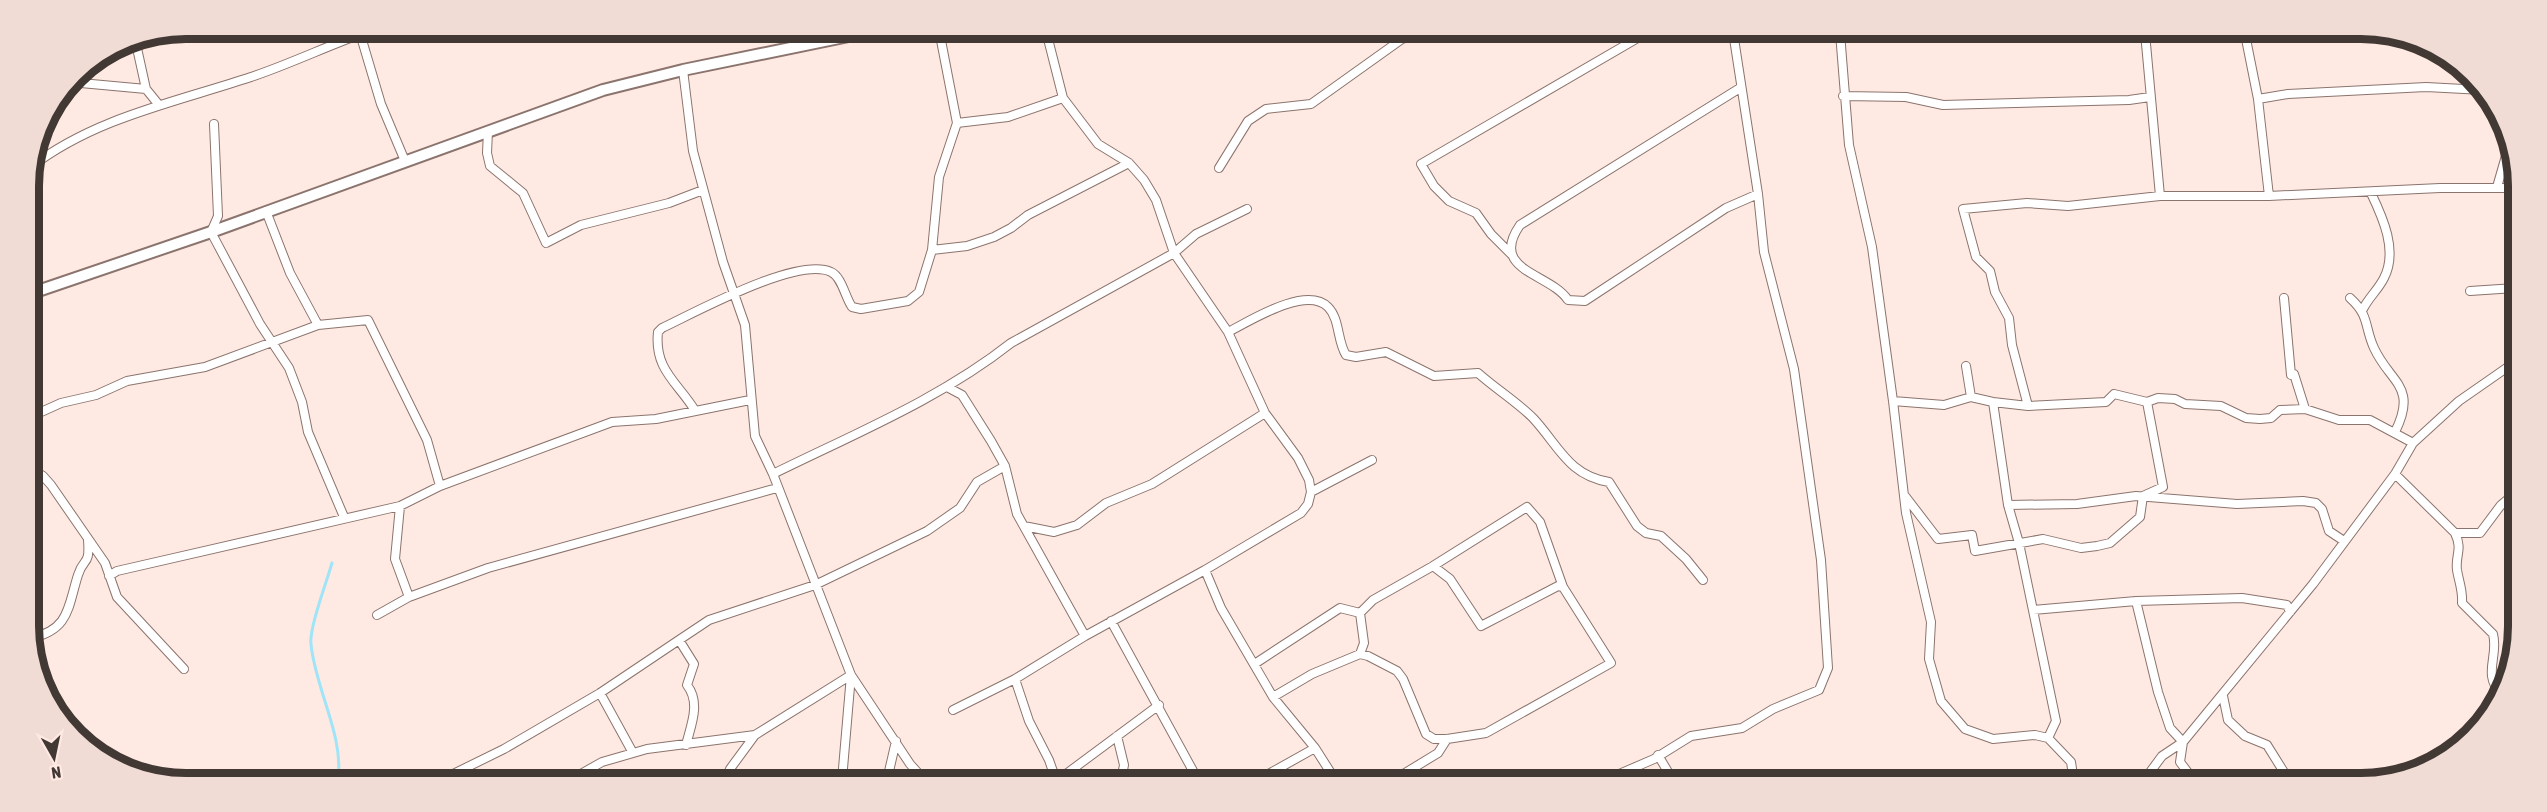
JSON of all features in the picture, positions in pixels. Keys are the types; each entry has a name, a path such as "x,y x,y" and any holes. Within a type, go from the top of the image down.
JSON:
{"main road":[{"path":"39,291 211,232 567,101 684,70 834,39"}],"street":[{"path":"42,159 66,141 159,105 253,76 343,39"},
{"path":"362,39 381,104 405,161"},
{"path":"694,409 684,393 667,377 657,339 658,332 733,294 777,275 820,269 831,271 837,276 852,307 861,309 908,301 919,292 932,250 939,177 957,123 941,39"},
{"path":"953,710 1015,679 1084,636 1205,570 1301,513 1308,504 1311,492 1309,480 1298,458 1265,412 1228,332 1174,253 1156,200 1129,163 1098,144 1063,98 1048,39"},
{"path":"1219,168 1248,121 1266,109 1311,105 1402,39"},
{"path":"1636,39 1421,164 1434,186 1449,201 1476,213 1518,265 1560,289 1568,300 1585,302 1726,208 1758,194"},
{"path":"1619,773 1691,736 1742,728 1773,709 1819,690 1828,668 1821,560 1794,369 1764,252 1758,194 1734,39"},
{"path":"1840,39 1849,145 1872,247 1883,314 1906,513 1930,622 1929,659 1941,701 1965,729 1993,739 2035,735 2048,738 2071,762 2073,773"},
{"path":"2145,39 2150,97 2155,116 2160,196"},
{"path":"2246,39 2258,99 2269,196"},
{"path":"137,48 146,89 159,105"},
{"path":"684,70 693,151 733,294 745,325 750,400 757,442 773,474 814,585 851,675 896,741 914,773"},
{"path":"81,83 146,89"},
{"path":"2258,99 2288,94 2427,87 2473,91"},
{"path":"1512,255 1511,243 1520,225 1740,88"},
{"path":"1844,96 1906,97 1943,105 2129,100 2150,97"},
{"path":"957,123 1008,117 1063,98"},
{"path":"214,124 218,216 211,232 260,324 289,368 302,402 308,432 344,518"},
{"path":"488,131 487,153 490,166 523,193 546,243 592,221 625,215 703,190"},
{"path":"2497,188 2505,159"},
{"path":"932,250 967,246 994,237 1028,215 1129,163"},
{"path":"2028,406 2012,345 2010,318 1995,292 1990,271 1976,257 1963,209 2027,203 2068,206 2160,196 2269,196 2508,188"},
{"path":"2363,309 2369,297 2380,285 2390,261 2384,224 2371,192"},
{"path":"773,474 924,401 1011,343 1174,253 1196,234 1247,209"},
{"path":"266,211 290,273 318,325"},
{"path":"2470,291 2508,288"},
{"path":"1228,332 1263,314 1308,298 1328,306 1334,317 1346,355 1356,357 1386,352 1434,376 1478,374 1533,418 1584,476 1610,482 1637,526 1646,533 1661,536 1686,559 1703,580"},
{"path":"2284,298 2291,375 2294,374 2305,409"},
{"path":"2350,298 2363,309 2377,354 2399,381 2405,412 2395,432"},
{"path":"39,413 61,403 96,395 127,381 206,367 318,325 368,320 427,440 440,486"},
{"path":"1966,366 1971,397"},
{"path":"2149,773 2162,756 2183,742 2223,696 2395,474 2413,443 2459,401 2508,367"},
{"path":"948,387 962,395 1005,466 1017,514 1084,636"},
{"path":"1893,401 1944,405 1971,397 2028,406 2106,402 2114,394 2146,402 2158,398 2175,399 2185,405 2221,406 2246,418 2271,418 2280,410 2305,409 2339,420 2370,420 2413,443"},
{"path":"109,576 117,571 400,506 440,486 612,422 656,419 694,409 750,400"},
{"path":"1993,402 2008,505 2019,543 2056,721 2048,738"},
{"path":"2143,496 2163,487 2146,402"},
{"path":"1024,526 1054,532 1077,525 1106,503 1152,484 1265,412"},
{"path":"1311,492 1372,460"},
{"path":"455,773 504,749 600,693 709,620 814,585 927,531 960,508 977,482 1005,466"},
{"path":"2395,474 2456,533 2461,544 2457,567 2463,587 2462,603 2493,634 2490,672 2495,686"},
{"path":"39,475 51,485 105,563 117,597 184,669"},
{"path":"377,615 409,597 488,568 777,488"},
{"path":"1905,495 1938,539 1972,535 1975,551 2043,539 2081,548 2110,543 2140,517 2143,496"},
{"path":"2008,505 2077,504 2143,496 2237,504 2316,503 2322,509 2329,531 2344,541"},
{"path":"2456,533 2480,533 2508,499"},
{"path":"400,506 395,559 409,597"},
{"path":"1273,697 1312,674 1360,654 1397,671 1403,679 1425,734 1434,739 1447,739 1486,733 1611,663 1563,586 1540,522 1527,507 1433,566 1373,600 1360,613"},
{"path":"39,635 60,626 73,599 78,575 88,561 88,538"},
{"path":"1433,566 1450,579 1481,626 1558,586 1563,586"},
{"path":"1205,570 1221,608 1256,663 1273,697 1315,748 1331,773"},
{"path":"2033,610 2136,601 2242,598 2287,604 2290,612"},
{"path":"2136,601 2158,692 2170,728 2183,742"},
{"path":"1256,663 1340,608 1360,613"},
{"path":"1360,613 1364,643 1360,654"},
{"path":"1112,621 1194,773"},
{"path":"679,640 694,664 687,684 692,691 695,709 686,745"},
{"path":"728,773 755,735 851,675"},
{"path":"843,773 851,675"},
{"path":"1015,679 1029,721 1054,773"},
{"path":"600,693 633,753"},
{"path":"2223,696 2228,720 2246,736 2267,746 2284,773"},
{"path":"1067,773 1159,705"},
{"path":"583,773 602,762 633,753 755,735"},
{"path":"1118,736 1124,765 1122,773"},
{"path":"1405,773 1438,753 1447,739"},
{"path":"889,773 896,741"},
{"path":"2183,742 2180,762 2188,773"},
{"path":"1270,773 1315,748"},
{"path":"1658,754 1669,773"}],"waterway":[{"path":"332,563 315,616 311,644 337,746 338,773"}]}
